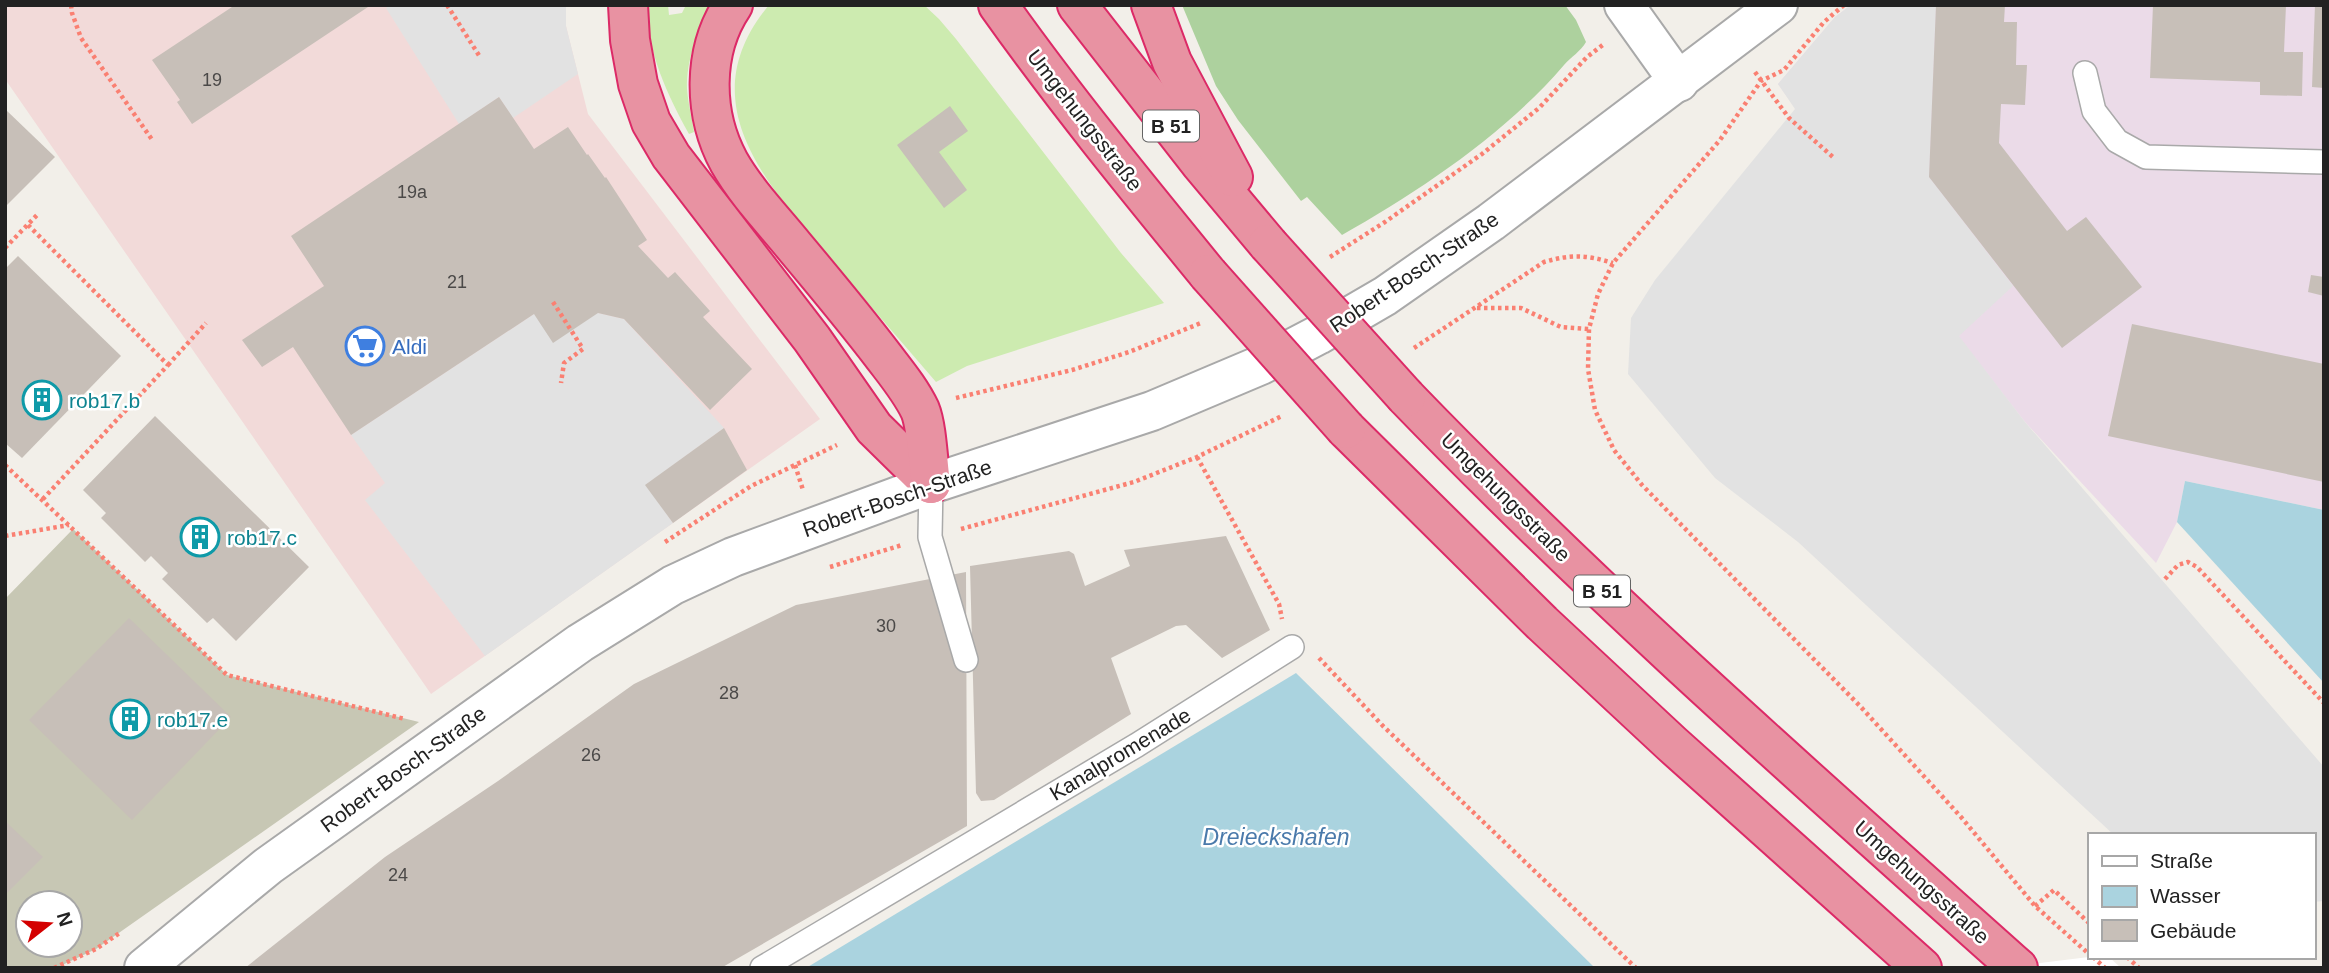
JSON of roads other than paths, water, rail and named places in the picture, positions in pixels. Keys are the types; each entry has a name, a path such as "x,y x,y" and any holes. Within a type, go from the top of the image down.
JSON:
{"highway":[{"path":"628,5 630,40 638,84 651,122 671,156 813,339 874,428 931,484"},
{"path":"733,5 721,29 709,69 709,99 717,134 729,162 907,388 921,412 931,484"},
{"path":"967,5 1035,57"},
{"name":"Umgehungsstraße","path":"998,5 1112,156 1208,274 1346,429 1542,623 1922,968"},
{"name":"Umgehungsstraße","path":"1077,5 1177,135 1268,244 1406,397 1486,480 1653,639 2017,967"},
{"path":"1151,5 1172,61 1268,244"}],"street":[{"path":"1624,5 1679,82"},
{"name":"Robert-Bosch-Straße","path":"144,968 268,866 580,643 673,585 733,557 931,484 1152,411 1261,365 1385,296 1491,222 1778,5"}],"lane":[{"path":"2085,73 2094,111 2116,141 2146,157 2324,163"},
{"path":"931,484 930,537 966,660"},
{"name":"Kanalpromenade","path":"762,968 1137,745 1292,647"}],"water":[{"path":"2185,481 2324,510 2324,683 2177,522"},
{"name":"Dreieckshafen","path":"1296,673 1595,968 806,968"}],"place":[{"name":"Aldi","path":"365,346"},
{"name":"rob17.b","path":"42,400"},
{"name":"rob17.c","path":"200,537"},
{"name":"rob17.e","path":"130,719"}]}
